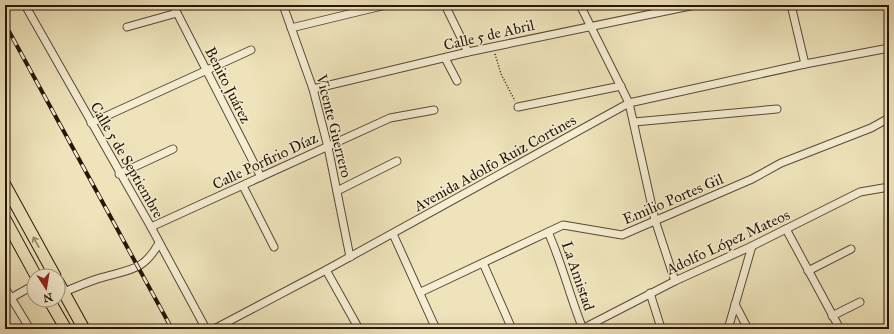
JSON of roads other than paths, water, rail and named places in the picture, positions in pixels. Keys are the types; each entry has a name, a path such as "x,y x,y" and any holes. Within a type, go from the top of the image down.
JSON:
{"main road":[{"path":"5,185 51,268"},
{"path":"5,219 32,268"},
{"path":"66,296 84,329"},
{"path":"54,308 66,329"}],"street":[{"name":"Calle 5 de Septiembre","path":"25,5 90,123 151,227 206,329"},
{"name":"Benito Juárez","path":"173,5 261,177"},
{"name":"Vicente Guerrero","path":"284,5 314,89 328,147 350,257"},
{"path":"292,28 386,5"},
{"path":"445,5 468,52"},
{"path":"580,5 629,103 655,220 675,281"},
{"name":"Calle 5 de Abril","path":"314,89 468,52 695,5"},
{"path":"791,5 804,64"},
{"path":"127,27 177,13"},
{"name":"Avenida Adolfo Ruiz Cortines","path":"214,329 393,234 629,103 804,64 889,48"},
{"path":"90,123 206,69 251,50"},
{"path":"445,58 450,64 457,81"},
{"path":"518,106 621,86"},
{"path":"634,122 777,109"},
{"name":"Calle Porfirio Díaz","path":"151,227 390,118 434,110"},
{"name":"Emilio Portes Gil","path":"421,292 563,224 622,235 752,180 781,163 871,128 889,118"},
{"path":"119,174 173,149"},
{"path":"337,191 397,161"},
{"path":"243,186 274,247"},
{"name":"Adolfo López Mateos","path":"582,329 650,293 752,246 860,192 889,187"},
{"path":"786,229 840,329"},
{"name":"La Amistad","path":"548,232 558,254 566,284 582,329"},
{"path":"393,234 421,292 436,329"},
{"path":"66,291 104,277 133,269 149,258 159,243"},
{"path":"728,329 752,246"},
{"path":"808,271 851,249"},
{"path":"483,263 512,329"},
{"path":"326,270 359,329"},
{"path":"5,288 30,329"},
{"path":"10,298 26,290"},
{"path":"650,293 661,328"},
{"path":"832,316 860,302"},
{"path":"735,304 748,329"}],"railway":[{"path":"5,24 172,329"}]}
